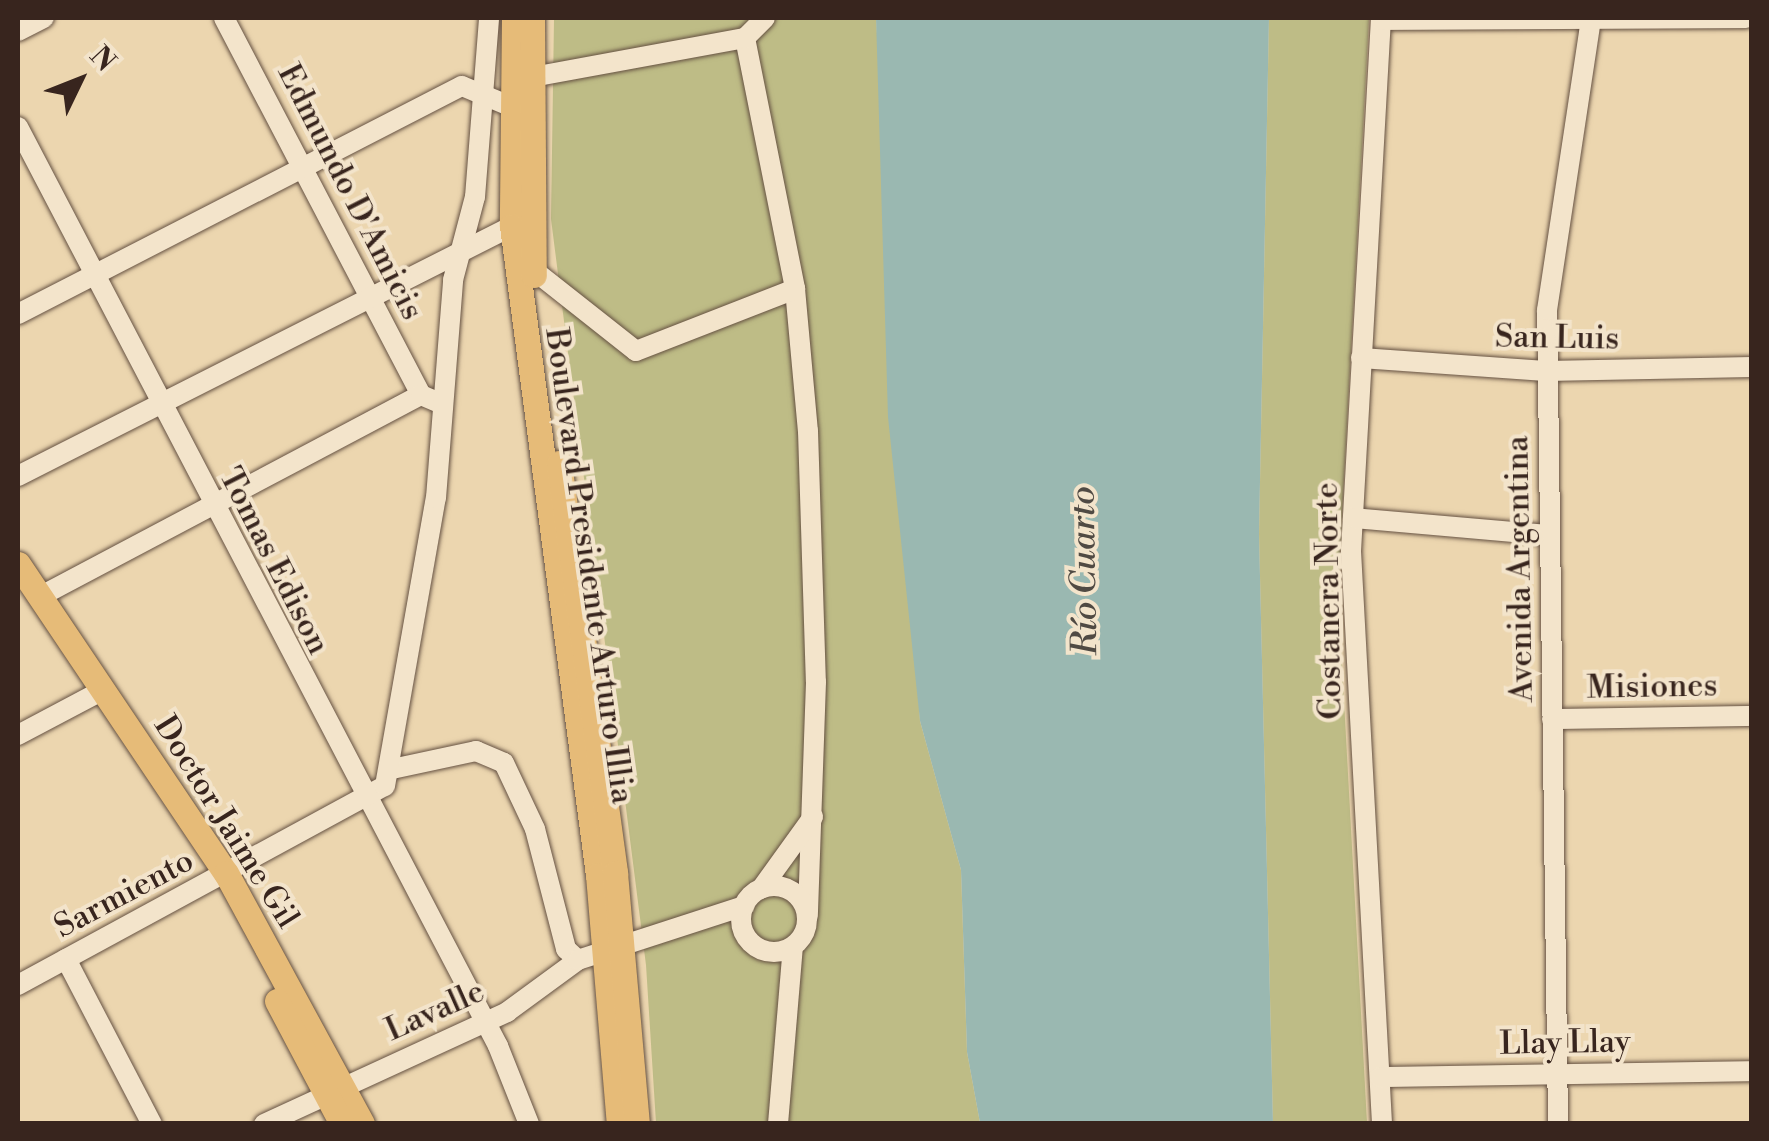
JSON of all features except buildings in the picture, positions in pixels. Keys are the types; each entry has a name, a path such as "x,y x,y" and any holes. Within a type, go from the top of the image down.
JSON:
{"main road":[{"name":"Boulevard Presidente Arturo Illia","path":"514,18 524,262 636,1124"},
{"name":"Boulevard Presidente Arturo Illia","path":"524,262 506,227 517,111 527,78 532,18"},
{"name":"Doctor Jaime Gil","path":"18,564 28,595 220,876 334,1090 362,1124"},
{"name":"Boulevard Presidente Arturo Illia","path":"615,950 619,1124"},
{"name":"Doctor Jaime Gil","path":"334,1090 342,1124"}],"street":[{"path":"18,31 44,18"},
{"name":"Edmundo D'Amicis","path":"224,18 421,395"},
{"path":"365,801 392,769 442,404 452,296 465,242 490,18"},
{"path":"527,78 745,38 765,18"},
{"name":"Avenida Argentina","path":"1558,1124 1546,371 1591,18"},
{"path":"1381,19 1746,18"},
{"name":"Costanera Norte","path":"1381,19 1353,518 1382,1124"},
{"path":"745,38 795,289 809,450 814,816 808,916 785,950 778,1124"},
{"path":"18,314 462,86 517,111"},
{"name":"Tomas Edison","path":"18,127 529,1124"},
{"path":"18,476 465,242 506,227"},
{"path":"452,296 506,227"},
{"path":"524,262 636,351 795,289"},
{"name":"San Luis","path":"1361,358 1546,371 1752,368"},
{"path":"28,595 421,395 442,404"},
{"path":"1353,518 1549,535"},
{"path":"18,735 96,693"},
{"name":"Misiones","path":"1552,719 1752,716"},
{"path":"392,769 476,751 504,763 535,829 566,949 578,960"},
{"name":"Sarmiento","path":"18,984 365,801"},
{"path":"747,938 744,906 814,816"},
{"path":"760,889 791,890 808,916"},
{"name":"Lavalle","path":"264,1124 554,985 578,960 744,906"},
{"path":"714,915 747,938 785,950"},
{"path":"66,959 152,1124"},
{"name":"Llay Llay","path":"1380,1077 1752,1071"}],"shaded area":[{"path":"554,18 876,18 920,721 961,870 967,1052 980,1123 656,1123 646,965 551,219"},
{"path":"1269,18 1369,18 1338,590 1367,1123 1273,1123 1259,534"}],"water":[{"name":"Río Cuarto","path":"876,18 1269,18 1259,534 1273,1123 980,1123 967,1052 961,870 920,721 888,417"}]}
